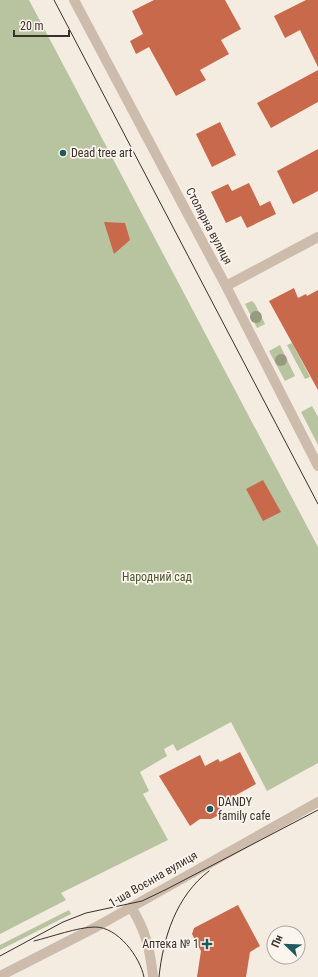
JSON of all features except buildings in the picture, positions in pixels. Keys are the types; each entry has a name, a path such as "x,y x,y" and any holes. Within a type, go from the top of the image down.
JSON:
{"street":[{"name":"Столярна вулиця","path":"74,0 226,286 318,466"},
{"path":"226,286 318,237"},
{"name":"1-ша Воєнна вулиця","path":"0,976 131,907 203,865 318,802"},
{"path":"131,907 142,925 149,947 154,977"}],"green space":[{"name":"Народний сад","path":"0,0 29,0 318,547 318,763 267,791 231,722 177,751 173,744 164,749 167,756 140,772 149,791 143,794 168,840 61,893 66,900 0,934"},
{"path":"252,301 265,324 257,328 245,304"},
{"path":"292,343 310,377 305,379 287,345"},
{"path":"280,345 295,376 285,381 269,351"},
{"path":"312,406 318,417 318,445 301,412"},
{"path":"69,910 71,914 0,950 0,945"}],"tram line":[{"path":"54,0 318,504"},
{"path":"0,956 63,922 86,913 142,901 318,810"},
{"path":"159,977 164,948 173,919 188,893 209,871"},
{"path":"34,941 88,927 104,928 112,932 127,944 138,961 144,977"}],"place":[{"name":"Dead tree art","path":"63,153"},
{"name":"DANDY family cafe","path":"210,809"},
{"name":"Аптека № 1","path":"207,944"}]}
